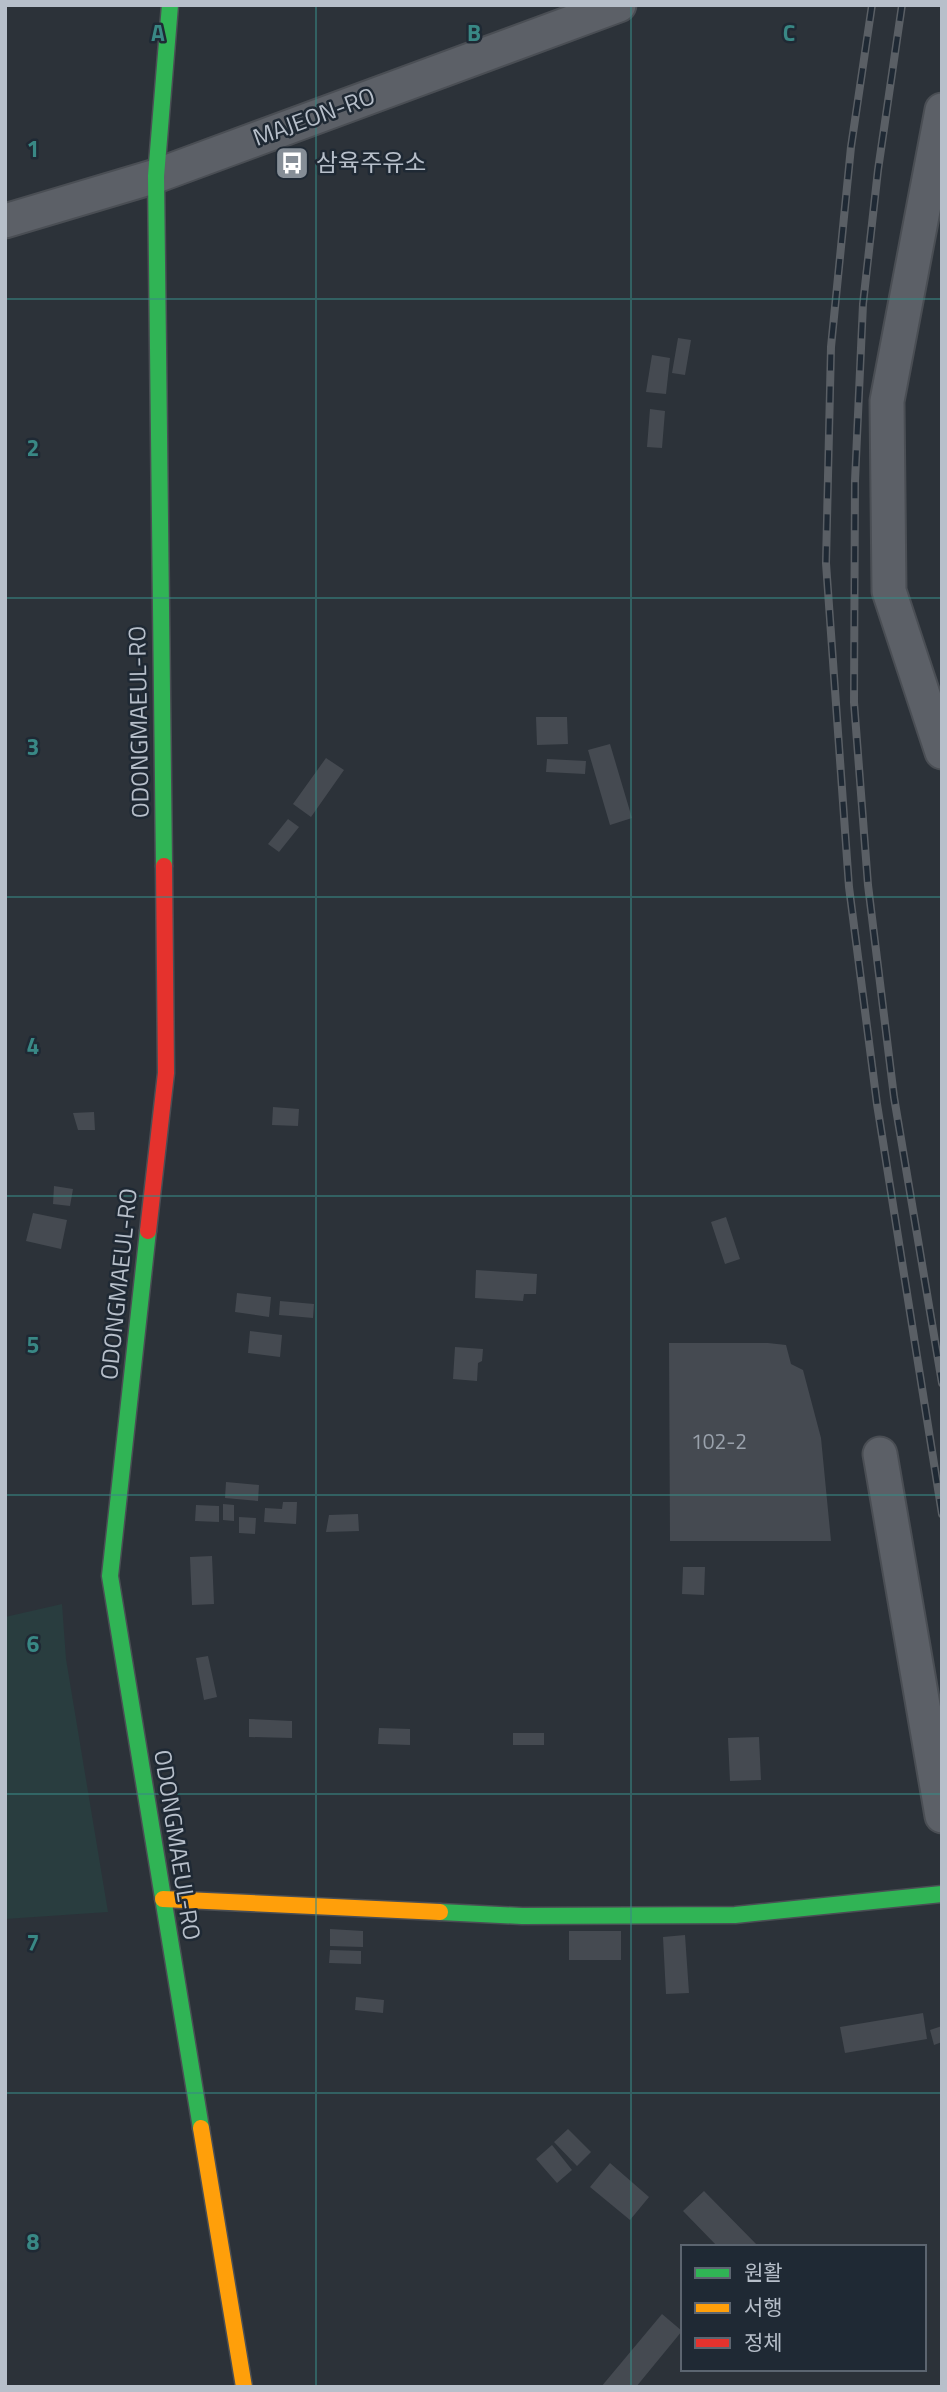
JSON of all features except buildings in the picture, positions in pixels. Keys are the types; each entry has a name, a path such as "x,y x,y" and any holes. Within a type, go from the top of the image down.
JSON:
{"street":[{"name":"ODONGMAEUL-RO","path":"170,5 156,176 166,1073 110,1576 244,2387"},
{"name":"MAJEON-RO","path":"5,221 156,176 619,5"},
{"path":"942,110 887,401 889,591 942,752"},
{"path":"880,1454 942,1816"},
{"path":"163,1899 522,1916 735,1915 942,1894"}],"green space":[{"path":"62,1604 66,1659 108,1912 5,1919 5,1617"}],"railway":[{"path":"872,5 851,147 831,347 826,563 849,887 877,1104 942,1514"},
{"path":"902,5 878,170 863,304 855,481 854,702 868,885 894,1097 942,1383"}],"traffic: fast":[{"path":"164,866 156,176 170,5"},
{"path":"148,1231 110,1576 201,2128"},
{"path":"440,1912 522,1916 735,1915 942,1894"}],"traffic: slow":[{"path":"163,1899 440,1912"},
{"path":"201,2128 244,2387"}],"traffic: jam":[{"path":"148,1231 166,1073 164,866"}],"place":[{"name":"삼육주유소","path":"292,163"}]}
